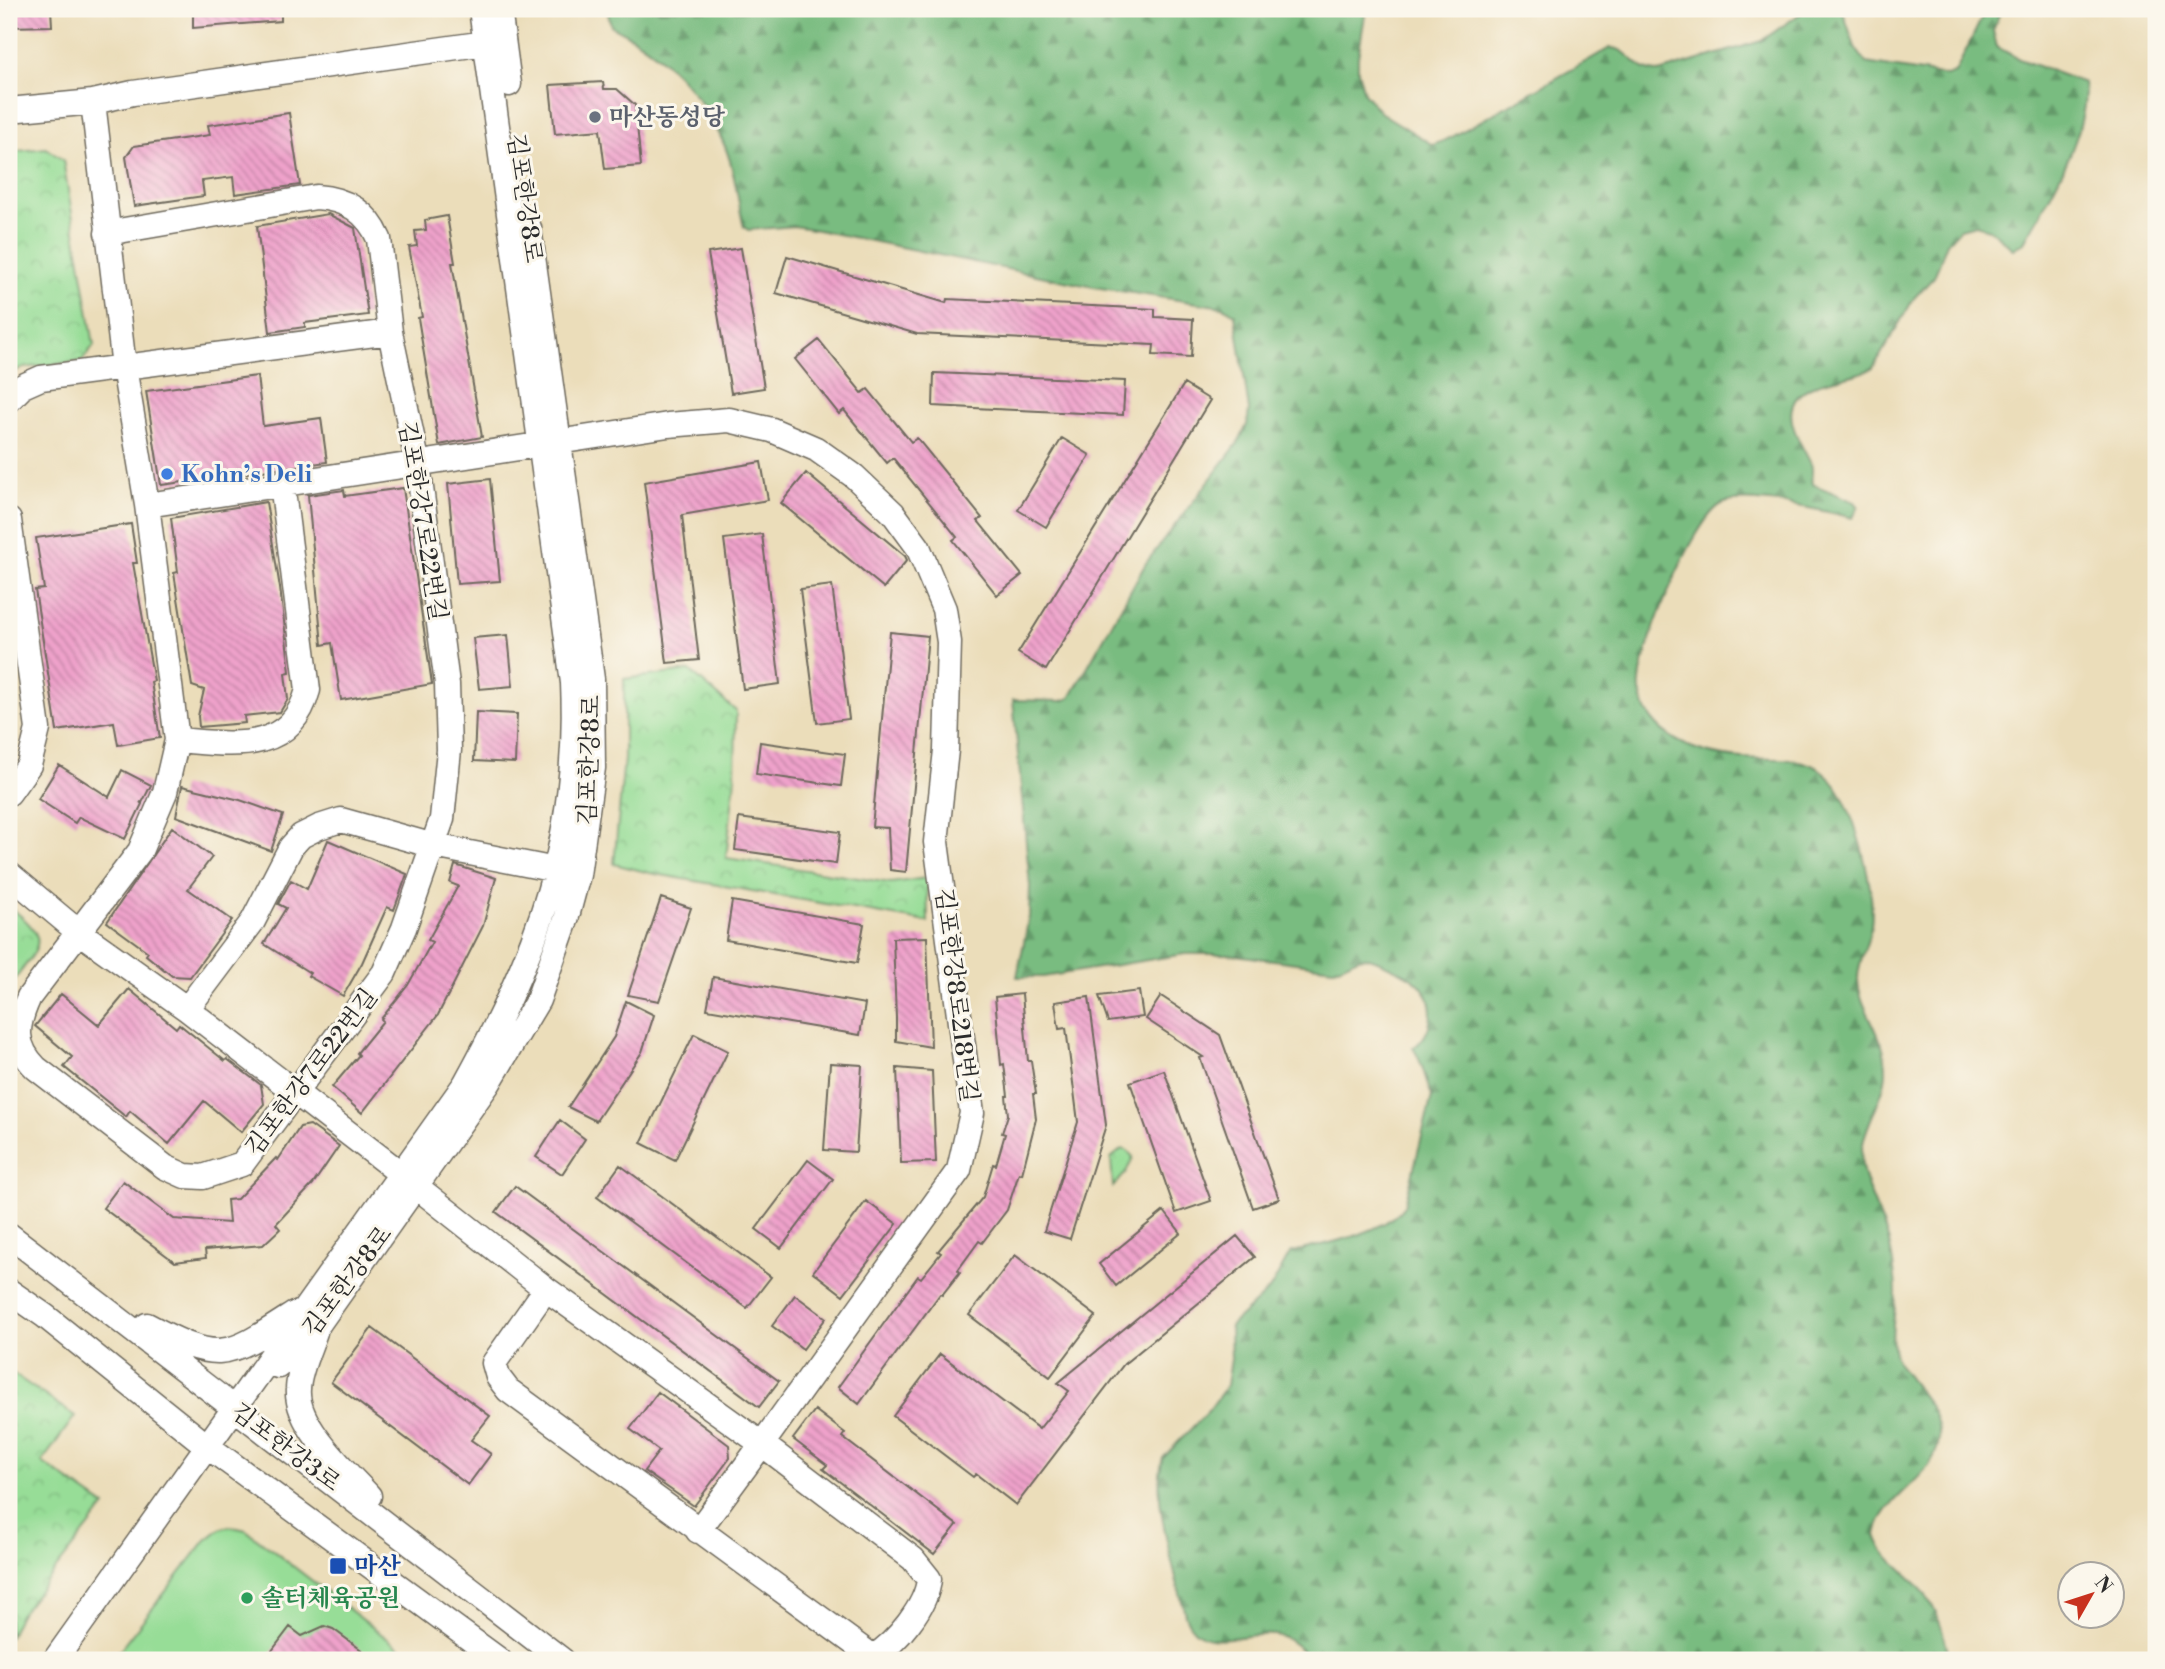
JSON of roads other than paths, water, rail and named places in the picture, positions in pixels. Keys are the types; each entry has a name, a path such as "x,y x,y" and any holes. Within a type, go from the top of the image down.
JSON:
{"street":[{"name":"김포한강8로","path":"481,9 495,42"},
{"name":"김포한강8로","path":"61,1658 207,1446 310,1317 409,1180 502,1018 541,923 567,872 593,768 592,679 551,445 495,42 499,9"},
{"path":"9,110 93,102 133,93 495,42"},
{"name":"김포한강7로22번길","path":"93,102 107,233 124,367 147,505 177,740 164,792 140,851 76,930 29,997 20,1016 19,1035 23,1055 165,1167 185,1176 203,1177 242,1164 384,973 404,928 442,819 449,750 447,684 418,465 390,332 379,239 365,215 336,199 316,197 107,233"},
{"path":"9,400 33,380 390,332"},
{"name":"김포한강8로218번길","path":"147,505 668,425 729,420 772,430 816,449 854,476 893,513 918,547 944,609 949,642 946,750 936,842 969,1077 972,1113 970,1125 959,1170 698,1531"},
{"path":"177,740 252,744 277,735 304,704 308,690 282,483"},
{"path":"9,520 38,729 29,765 9,793"},
{"path":"187,1009 253,921 291,847 301,836 341,820 434,846 567,872"},
{"path":"9,874 76,930 187,1009 547,1289 762,1444 913,1559 929,1579 928,1594 886,1649 873,1657 508,1390 498,1377 494,1363 547,1289"},
{"name":"김포한강3로","path":"9,1235 562,1660"},
{"name":"김포한강3로","path":"9,1291 45,1316 207,1446 499,1660"},
{"path":"91,1296 187,1346 209,1353 228,1352 310,1317"},
{"path":"310,1317 299,1383 300,1407 331,1456 414,1545"}],"place":[{"name":"마산동성당","path":"595,117"},
{"name":"Kohn’s Deli","path":"167,474"},
{"name":"마산","path":"338,1566"},
{"name":"솔터체육공원","path":"247,1598"}]}
